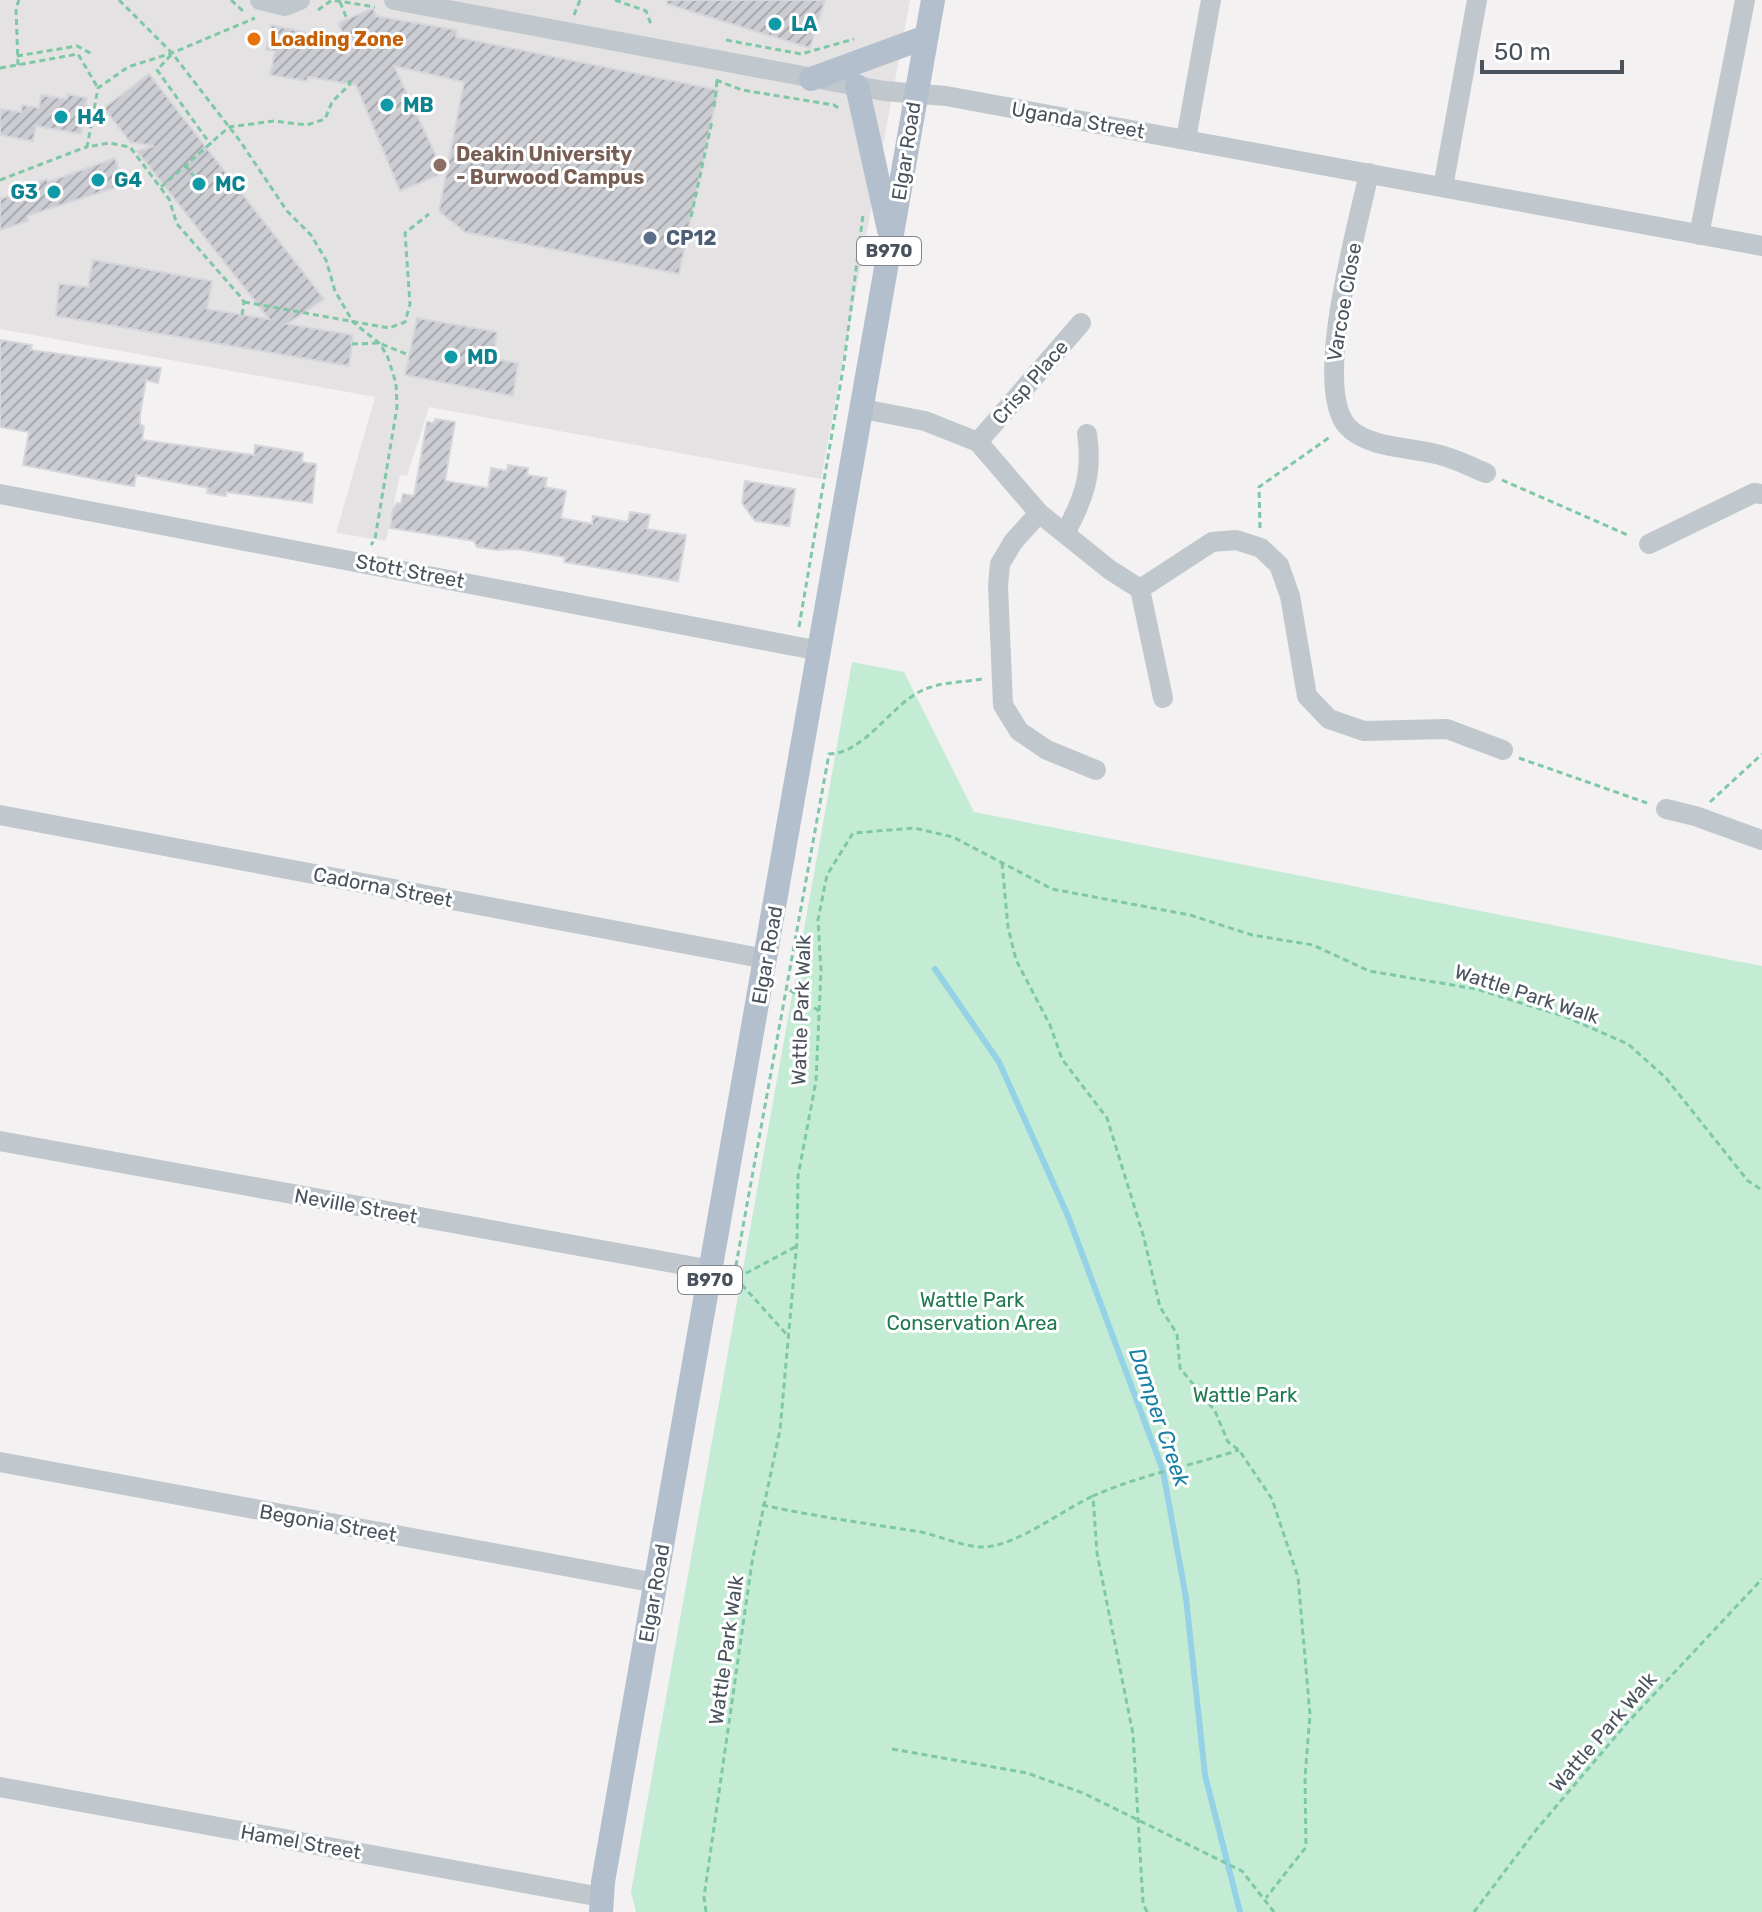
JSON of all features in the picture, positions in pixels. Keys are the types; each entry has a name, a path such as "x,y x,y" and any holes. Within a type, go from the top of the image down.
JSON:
{"main road":[{"name":"Elgar Road","path":"601,1908 656,1583 728,1275 765,965 933,0"},
{"path":"811,79 926,37"},
{"path":"857,86 891,240"}],"street":[{"path":"259,8 285,6 300,0"},
{"name":"Uganda Street","path":"394,0 811,79 946,96 1762,246"},
{"path":"1186,139 1211,0"},
{"path":"1443,187 1477,0"},
{"path":"1699,235 1745,0"},
{"name":"Varcoe Close","path":"1347,425 1335,399 1332,368 1369,173"},
{"name":"Crisp Place","path":"978,442 1081,323"},
{"path":"863,409 925,421 978,442 1039,513 1140,589 1163,698"},
{"path":"1347,425 1367,439 1442,455 1486,473"},
{"path":"1065,533 1084,500 1091,461 1087,434"},
{"path":"1649,544 1754,493 1762,494"},
{"name":"Stott Street","path":"0,494 820,651"},
{"path":"1039,513 1013,542 1000,564 999,677 1003,705 1019,731 1047,750 1096,770"},
{"path":"1140,589 1212,542 1236,540 1261,548 1279,565 1290,596 1307,696 1329,719 1364,731 1447,729 1503,750"},
{"path":"1666,809 1762,840"},
{"name":"Cadorna Street","path":"0,815 765,965"},
{"name":"Neville Street","path":"0,1141 728,1275"},
{"name":"Begonia Street","path":"0,1462 656,1583"},
{"name":"Hamel Street","path":"0,1787 601,1908"}],"path":[{"path":"18,65 19,0"},
{"path":"119,0 172,53 229,127 287,211 311,235 326,260 335,291 353,322 379,343 409,355"},
{"path":"615,0 646,11 649,26 662,32"},
{"path":"340,2 347,19"},
{"path":"98,88 128,67 172,53 236,25 259,8"},
{"path":"726,39 801,54 819,46 866,37"},
{"path":"17,56 77,46 92,54"},
{"path":"172,53 157,70 211,145"},
{"path":"0,68 78,54 98,88 87,147"},
{"path":"161,187 229,127 274,121 307,125 325,119 332,102 350,84 347,78"},
{"path":"714,107 717,81 795,101 834,105 844,112"},
{"path":"691,217 712,121"},
{"path":"0,180 87,147 109,143 130,147 161,187 177,224 210,258 244,302 389,328 405,322 410,304 405,233 429,214"},
{"path":"185,165 196,179"},
{"path":"795,646 844,363 863,208"},
{"path":"685,244 690,225"},
{"path":"242,315 244,302"},
{"path":"352,344 379,343"},
{"path":"359,561 375,539 397,407 393,371 379,343"},
{"path":"1261,548 1259,487 1347,425"},
{"path":"1486,473 1649,544"},
{"path":"728,1275 788,990 829,754 843,754 892,711 923,689 999,677"},
{"path":"1503,750 1536,766 1666,809"},
{"path":"1695,816 1762,754"},
{"name":"Wattle Park Walk","path":"706,1912 704,1897 762,1505 780,1430 797,1246 798,1176 816,1081 818,920 827,875 853,833 914,828 953,837 1052,889 1190,915 1252,935 1313,945 1369,971 1476,989 1566,1017 1628,1044 1666,1078 1748,1181 1762,1190"},
{"path":"1002,863 1008,927 1016,960 1050,1025 1062,1059 1107,1118 1144,1238 1160,1307 1177,1334 1180,1368 1215,1411 1228,1442 1239,1450 1272,1499 1298,1577 1307,1674 1306,1847 1266,1898"},
{"path":"765,965 788,990 819,1011"},
{"path":"728,1275 797,1246"},
{"path":"728,1275 788,1336"},
{"path":"762,1505 839,1522 918,1531 982,1547 1025,1534 1061,1510 1134,1477 1192,1465 1239,1450"},
{"path":"1093,1496 1097,1553 1133,1734 1143,1903 1147,1912"},
{"name":"Wattle Park Walk","path":"1474,1912 1536,1830 1628,1722 1762,1579"},
{"path":"892,1749 1027,1773 1083,1793 1138,1823 1176,1836 1242,1871 1274,1912"}],"shaded area":[{"name":"Deakin University - Burwood Campus","path":"0,0 910,0 821,479 429,407 407,476 400,475 386,541 336,533 375,397 0,329"}],"green space":[{"name":"Wattle Park","path":"852,662 904,672 974,812 1762,966 1762,1912 636,1912 631,1892"}],"building":[{"name":"LA","path":"667,0 825,0 810,48 667,4"},
{"name":"CP12","path":"373,8 376,16 457,30 456,37 718,90 679,274 465,232 439,211 464,82 394,66 444,173 400,191 356,85 308,77 307,81 270,75 275,51 266,50 271,25 346,41 338,23"},
{"name":"MC","path":"149,74 324,299 287,324 353,335 349,366 56,316 59,284 88,287 93,260 212,281 207,309 269,319 137,151 154,146 130,142 104,108"},
{"path":"67,94 87,98 81,134 36,126 33,141 0,135 0,109 21,112 22,105 39,108 41,95 67,99"},
{"path":"115,158 123,185 27,216 28,221 0,230 0,199 30,189 29,185 47,179 48,182"},
{"name":"MD","path":"417,318 497,332 493,359 518,363 513,396 405,375"},
{"path":"0,340 32,345 31,350 161,368 158,383 146,380 140,415 140,425 144,426 142,440 254,455 255,445 303,453 302,462 316,464 312,503 226,492 226,496 207,493 208,488 136,475 134,486 126,485 23,465 29,432 0,427"},
{"path":"435,419 455,422 445,481 488,488 491,468 507,471 508,465 528,468 527,475 547,478 545,487 566,491 561,518 592,524 593,516 628,522 630,512 650,515 647,529 686,535 678,581 564,562 565,557 517,549 477,547 474,541 390,528 393,509 397,503 401,504 403,494 414,496 427,422 434,423"},
{"path":"745,481 795,489 789,526 755,521 742,503"}],"waterway":[{"name":"Damper Creek","path":"935,969 999,1062 1068,1216 1163,1471 1186,1598 1205,1775 1240,1912"}],"place":[{"name":"LA","path":"775,24"},
{"name":"Loading Zone","path":"254,39"},
{"name":"MB","path":"387,105"},
{"name":"H4","path":"61,117"},
{"name":"Deakin University - Burwood Campus","path":"440,165"},
{"name":"G4","path":"98,180"},
{"name":"MC","path":"199,184"},
{"name":"G3","path":"54,192"},
{"name":"CP12","path":"650,238"},
{"name":"MD","path":"451,357"}],"park label":[{"name":"Wattle Park Conservation Area","path":"972,1312"}]}
